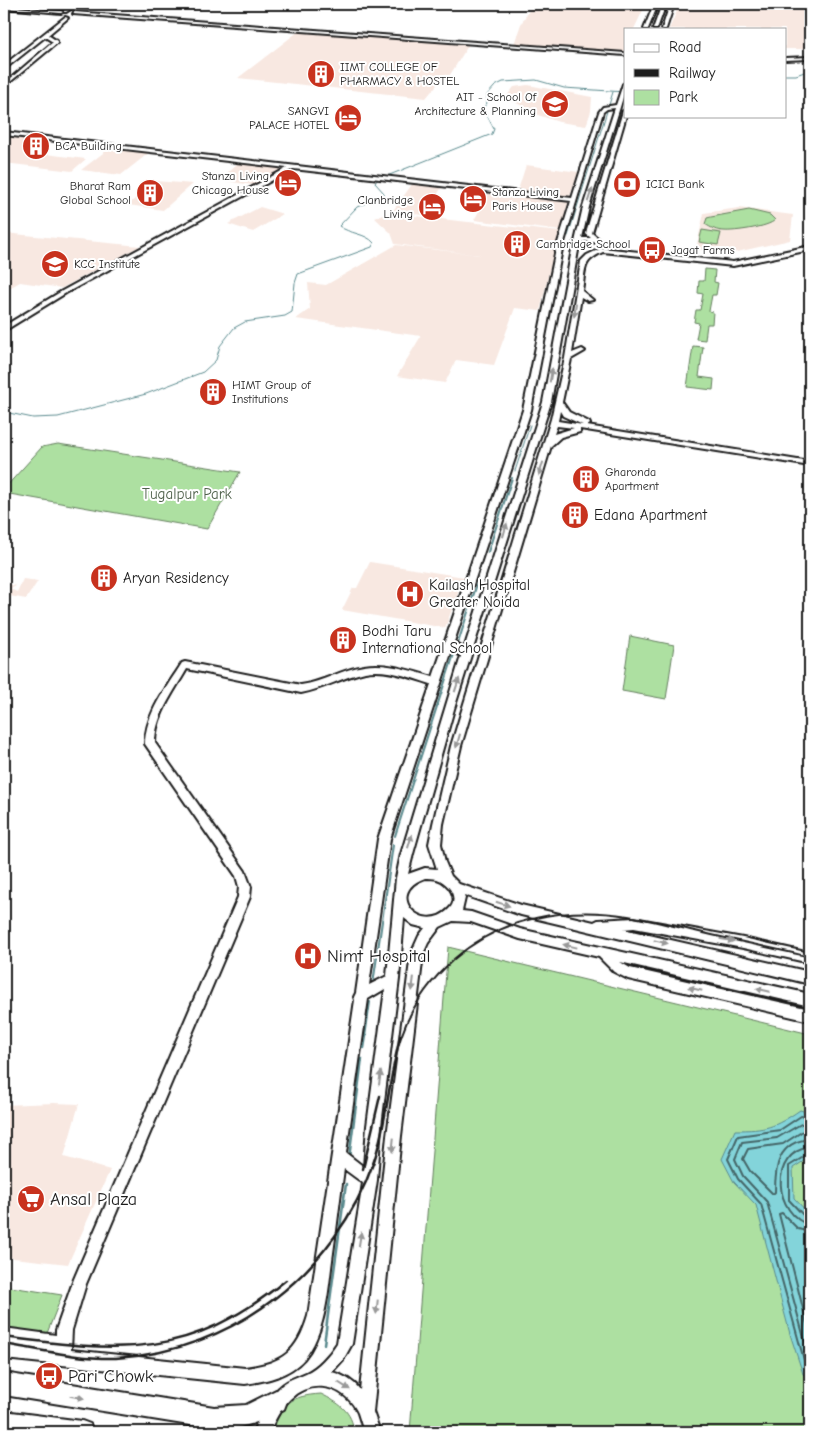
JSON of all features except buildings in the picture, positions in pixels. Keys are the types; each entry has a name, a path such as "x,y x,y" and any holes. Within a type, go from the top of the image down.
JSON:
{"highway":[{"path":"4,1384 214,1418 236,1419 250,1416 276,1401"},
{"path":"4,1422 26,1430 82,1432"}],"street":[{"path":"55,16 76,4"},
{"path":"4,66 72,14 82,4"},
{"path":"646,28 656,4"},
{"path":"654,28 664,4"},
{"path":"664,28 672,4"},
{"path":"4,8 624,56"},
{"path":"4,8 45,13 66,18"},
{"path":"4,66 55,22 55,16"},
{"path":"4,86 56,42 44,34"},
{"path":"786,58 810,57"},
{"path":"312,1378 334,1362 344,1344 370,1180 374,1126 407,854 466,654 547,402 577,244 586,207 623,89"},
{"path":"4,1351 245,1376 266,1374 284,1365 297,1355 307,1342 315,1324 360,997 384,839 530,400 560,249 601,112 618,106"},
{"path":"600,246 589,234 624,114"},
{"path":"4,133 376,175 575,200"},
{"path":"4,329 64,292 295,166"},
{"path":"577,244 584,239 600,246 662,258 738,264 810,248"},
{"path":"577,244 587,252 600,246 725,260 810,243"},
{"path":"446,877 439,862 435,844 456,746 555,421 570,347 584,261 600,246"},
{"path":"578,291 590,300"},
{"path":"557,342 566,341 565,348 570,347"},
{"path":"568,358 582,351"},
{"path":"559,403 566,414 587,426 810,457"},
{"path":"555,421 810,464"},
{"path":"548,444 565,432 587,426"},
{"path":"506,474 526,470"},
{"path":"514,502 516,505 515,515 521,516 527,511"},
{"path":"449,642 466,654"},
{"path":"43,1355 59,1336 79,1284 244,897 245,887 241,874 150,744 148,736 152,724 185,665 291,688 313,687 364,669 372,668 386,668 437,682"},
{"path":"436,923 420,922 408,914 402,895 411,878 425,873 440,874 457,888 520,910 810,978"},
{"path":"451,916 457,908 459,898 457,888"},
{"path":"366,1411 394,1136 417,954 423,940 436,923 451,916 471,917 520,934 810,1000"},
{"path":"592,926 634,923 743,943 810,958"},
{"path":"602,953 618,968 628,973 810,1015"},
{"path":"360,997 393,979"},
{"path":"339,1156 370,1180"},
{"path":"4,1336 59,1336"},
{"path":"59,1336 63,1357"},
{"path":"262,1432 266,1417 286,1390 299,1382 312,1378 329,1378 344,1385 357,1395 366,1411 372,1432"}],"shaded area":[{"path":"578,4 645,6 634,28 624,28 624,52 615,53 514,44 521,24 531,7 579,6"},
{"path":"680,4 810,4 810,49 786,49 786,28 669,28"},
{"path":"299,31 469,44 450,75 445,75 426,98 238,78"},
{"name":"AIT - School Of Architecture & Planning","path":"528,85 592,97 591,111 586,126 559,122 538,115 506,97 514,87"},
{"path":"4,135 54,140 37,153 86,159 72,171 4,163"},
{"path":"111,147 150,152 121,175 81,170"},
{"path":"238,163 284,168 252,185 219,180"},
{"path":"526,165 579,172 570,196 518,190"},
{"path":"156,181 193,184 163,210 128,205"},
{"path":"413,183 443,186 423,215 392,212"},
{"path":"490,192 569,201 561,231 474,220"},
{"path":"260,207 283,214 253,232 228,224"},
{"path":"739,208 793,215 790,240 728,254 696,249 704,213"},
{"path":"387,213 560,232 554,264 551,264 540,311 515,308 494,365 456,360 445,383 397,376 421,336 296,319 310,309 308,283 326,285 396,245 480,255 395,244 391,233 375,218"},
{"name":"KCC Institute","path":"4,233 140,246 62,288 20,282 4,291"},
{"path":"370,562 464,577 445,628 342,610 353,588 357,588"},
{"path":"23,579 38,581 26,599 4,595 4,583 16,586 10,589 17,592"},
{"path":"79,1104 64,1157 110,1170 68,1264 4,1257 4,1105"}],"green space":[{"path":"749,210 770,215 775,220 759,227 729,231 716,230 705,224 707,218"},
{"path":"702,230 721,233 718,245 699,242"},
{"path":"705,269 715,270 714,282 718,283 716,295 712,295 709,311 713,312 712,324 707,324 705,340 696,339 699,323 694,322 696,310 700,310 703,294 698,293 699,281 704,281"},
{"path":"693,346 703,347 699,377 714,379 713,390 687,387"},
{"name":"Tugalpur Park","path":"58,444 240,472 207,529 4,493 4,489 42,447"},
{"path":"630,636 674,645 666,699 622,691"},
{"path":"448,947 810,1034 810,1432 410,1432"},
{"path":"4,1286 62,1295 42,1346 25,1353 4,1350"},
{"path":"321,1394 343,1408 351,1418 354,1432 273,1432 280,1414 289,1402 302,1397"}],"water":[{"path":"800,1110 810,1113 810,1157 793,1168 794,1198 810,1215 810,1380 803,1374 790,1334 756,1205 734,1182 722,1159 735,1130 769,1127"}],"waterway":[{"path":"786,75 796,75 810,70"},
{"path":"4,412 33,418 58,417 146,394 203,372 216,360 220,346 234,328 245,322 285,316 292,312 295,283 298,274 372,247 374,243 371,240 339,226 357,207 383,196 384,193 375,183 377,180 492,134 494,129 483,108 487,103 487,95 495,86 503,82 536,80 564,88 624,92"},
{"path":"568,236 613,92"},
{"path":"515,471 530,425"},
{"path":"488,552 512,478"},
{"path":"458,643 477,584"},
{"path":"395,836 454,654"},
{"path":"373,984 393,845"},
{"path":"365,1037 370,1002"},
{"path":"364,1048 366,1036"},
{"path":"349,1158 362,1059"},
{"path":"324,1344 346,1184"}],"railway":[{"path":"401,1037 416,1005 437,976 454,959 493,933 514,924 536,918 558,914 581,913 605,913 628,916 810,957"},
{"path":"4,1344 60,1354 102,1358 159,1352 200,1340 239,1322 275,1298 307,1270 334,1237 357,1201 379,1146 393,1067 401,1036"},
{"path":"363,1169 380,1096"},
{"path":"4,1337 84,1346 119,1347 152,1344 185,1337 217,1325 251,1306 286,1280"}],"place":[{"name":"IIMT COLLEGE OF PHARMACY & HOSTEL","path":"321,74"},
{"name":"AIT - School Of Architecture & Planning","path":"555,104"},
{"name":"SANGVI PALACE HOTEL","path":"348,118"},
{"name":"BCA Building","path":"36,146"},
{"name":"Stanza Living Chicago House","path":"288,183"},
{"name":"ICICI Bank","path":"627,184"},
{"name":"Bharat Ram Global School","path":"150,193"},
{"name":"Stanza Living Paris House","path":"473,199"},
{"name":"Clanbridge Living","path":"432,207"},
{"name":"Cambridge School","path":"517,244"},
{"name":"Jagat Farms","path":"652,250"},
{"name":"KCC Institute","path":"55,264"},
{"name":"HIMT Group of Institutions","path":"213,392"},
{"name":"Gharonda Apartment","path":"586,479"},
{"name":"Edana Apartment","path":"575,515"},
{"name":"Aryan Residency","path":"104,578"},
{"name":"Kailash Hospital Greater Noida","path":"410,594"},
{"name":"Bodhi Taru International School","path":"343,640"},
{"name":"Nimt Hospital","path":"308,956"},
{"name":"Ansal Plaza","path":"31,1199"},
{"name":"Pari Chowk","path":"49,1376"}]}
